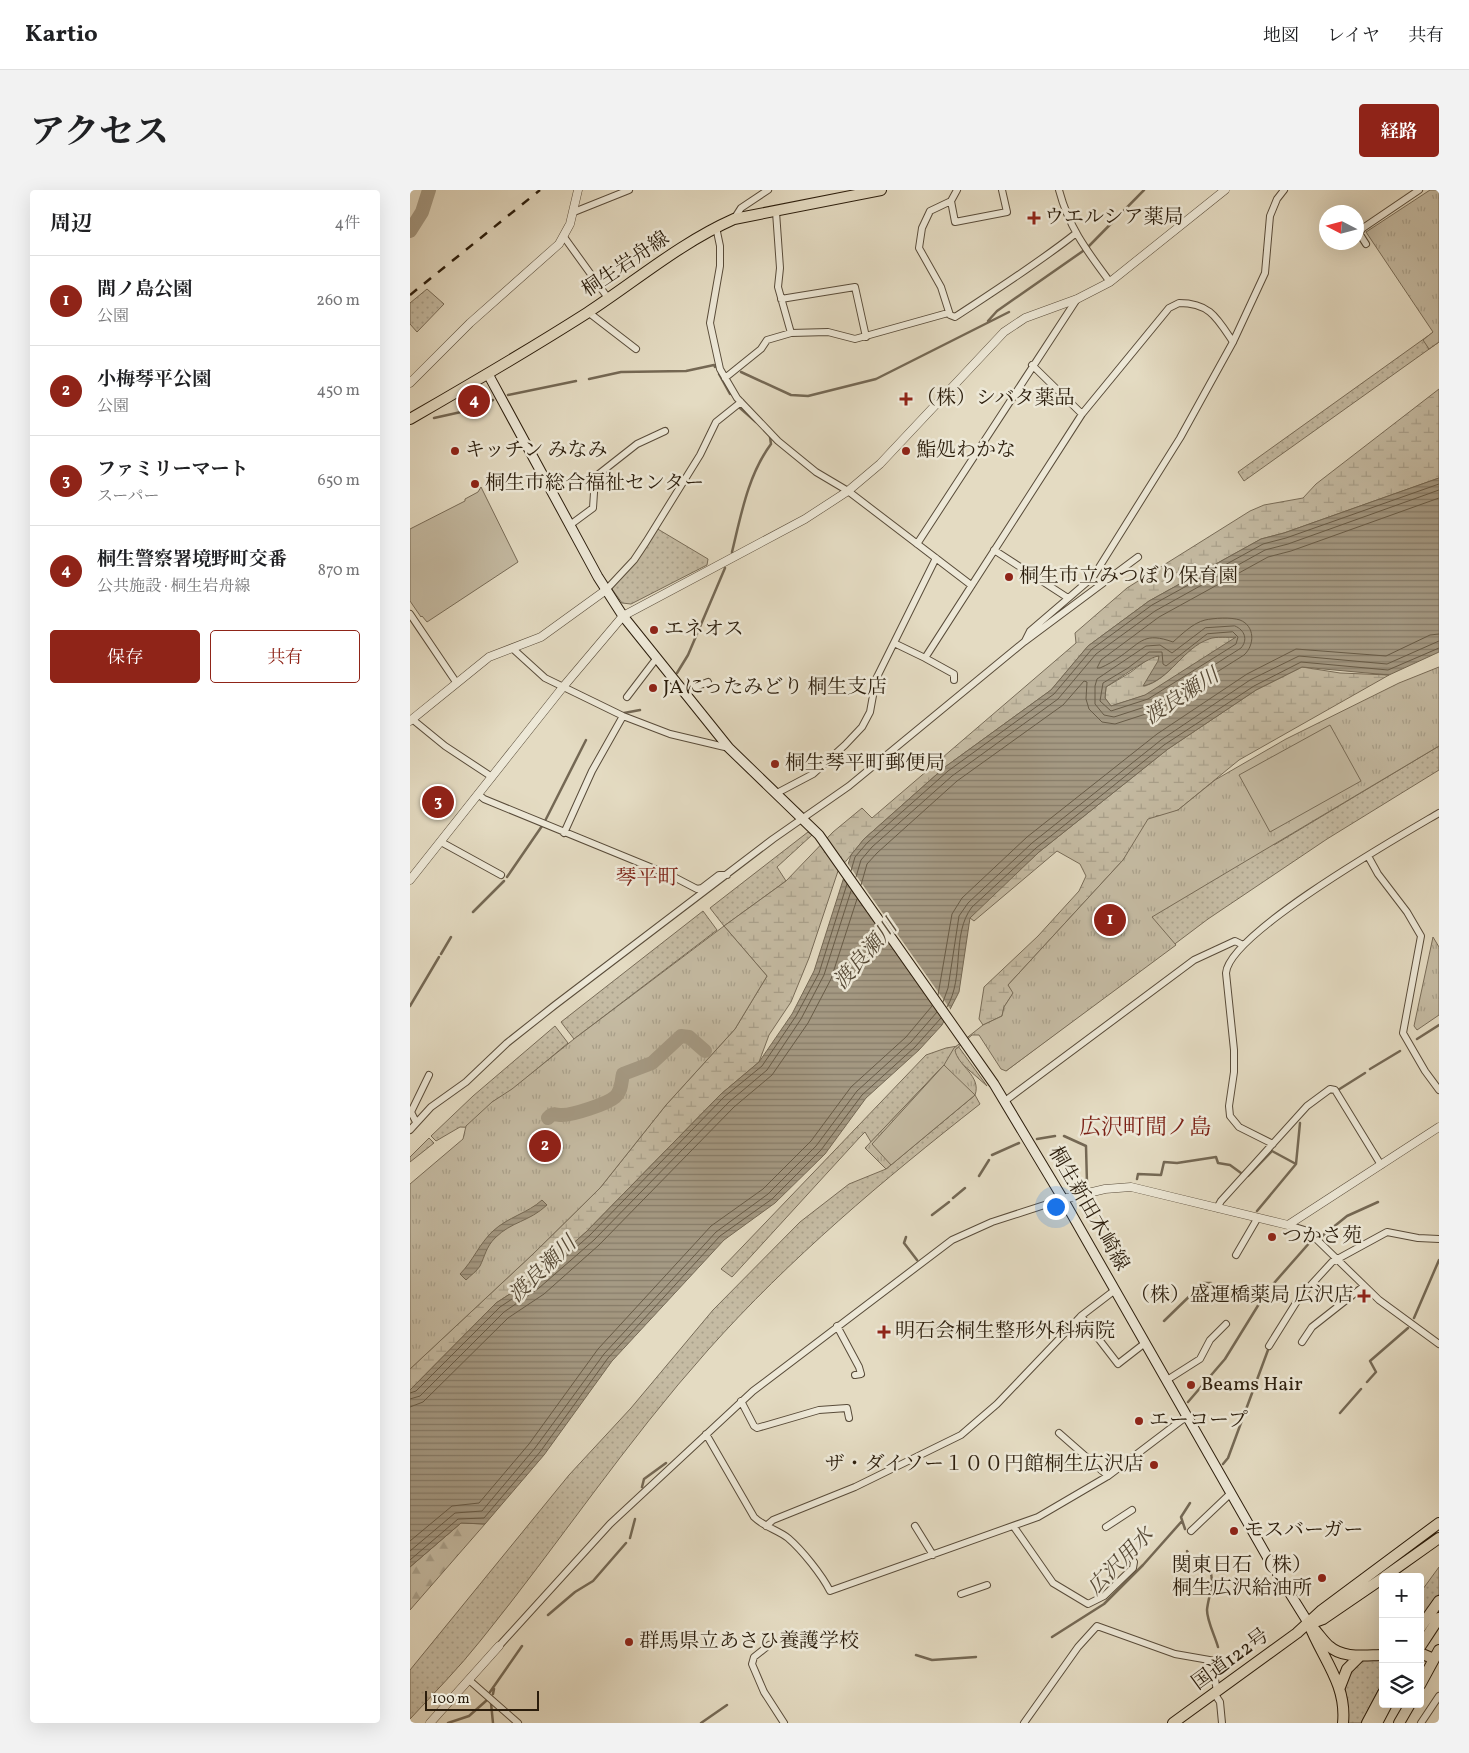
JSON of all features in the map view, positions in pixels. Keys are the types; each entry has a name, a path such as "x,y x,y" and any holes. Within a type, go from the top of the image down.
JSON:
{"main road":[{"name":"桐生岩舟線","path":"410,419 488,374 588,312 663,260 716,227 734,219 881,190"},
{"name":"桐生新田木崎線","path":"488,374 622,616 729,748 812,827 1005,1101 1231,1493 1309,1624"},
{"name":"国道122号","path":"1173,1723 1309,1624 1322,1610 1439,1523"},
{"name":"国道122号","path":"1390,1573 1439,1538"},
{"name":"国道122号","path":"1309,1624 1323,1619 1379,1580"},
{"path":"1424,1622 1439,1601"},
{"path":"1424,1643 1439,1618"},
{"path":"1309,1624 1332,1649 1344,1654 1360,1656 1379,1654"},
{"path":"1309,1624 1340,1688 1342,1723"},
{"path":"1424,1650 1438,1657 1424,1679"},
{"path":"1340,1688 1347,1669 1360,1656"},
{"path":"1367,1723 1379,1700"},
{"path":"1377,1723 1385,1708"},
{"path":"1400,1723 1408,1708"}],"street":[{"path":"410,383 470,323 564,237 574,212 578,190"},
{"path":"574,212 629,190"},
{"path":"734,219 741,208 768,190"},
{"path":"957,190 951,201 930,211 922,228 918,248 941,287 948,312 955,317 1042,260 1075,234"},
{"path":"951,201 955,222 1007,212 1002,190"},
{"path":"1059,190 1066,215 1075,234 1110,282"},
{"path":"410,880 563,687 622,616 805,519 848,491 880,464 1004,332 1025,318 1077,299 1110,282 1224,190"},
{"path":"1024,642 1030,631 1098,571 1180,438 1233,342 1265,273 1270,216 1284,190"},
{"path":"1366,244 1359,233 1362,228 1419,190"},
{"path":"776,212 780,268 778,287 791,333"},
{"path":"716,227 720,246 720,266 710,323 717,362 741,402 786,447 816,472 848,491 971,585"},
{"path":"564,237 608,298"},
{"path":"782,299 855,287 866,337"},
{"path":"917,544 1032,365 1077,299"},
{"path":"925,658 1082,414 1169,308 1179,303 1206,307 1217,318 1233,342"},
{"path":"588,312 636,349"},
{"path":"725,378 761,349 767,340 791,333 828,332 855,339 948,312"},
{"path":"1032,365 1082,414"},
{"path":"492,776 440,743 411,720 489,657 550,632 606,590 634,560 646,542 700,455 716,422 741,402"},
{"path":"570,525 593,508 595,477 637,444 665,431"},
{"path":"994,550 1068,598"},
{"path":"410,1130 431,1107 466,1082 507,1043 554,1005 772,839 849,786 1024,642 1138,557"},
{"path":"777,793 813,774 846,745 862,727 870,712 876,679 936,558"},
{"path":"410,614 456,682"},
{"path":"894,643 954,674 954,680"},
{"path":"512,648 545,678 623,716 670,734 729,748"},
{"path":"627,697 656,659"},
{"path":"683,692 708,682"},
{"path":"564,833 592,771 623,716"},
{"path":"478,794 484,799 672,876 697,889 702,888 719,875 727,875"},
{"path":"1273,1144 1239,1127 1232,1121 1229,1111 1234,1072 1227,967 1243,945 1259,930 1314,891 1439,813"},
{"path":"440,842 501,875"},
{"path":"1368,856 1378,874 1407,912 1421,936 1403,1033 1424,1071 1439,1090"},
{"path":"1005,1101 1194,960 1235,941 1243,945"},
{"path":"416,1122 411,1112 429,1075"},
{"path":"1217,1208 1221,1201 1307,1106 1332,1089 1381,1165"},
{"path":"1288,1225 1439,1128"},
{"path":"430,1723 610,1524 741,1401 952,1240 992,1222 1063,1199 1105,1188 1130,1187 1154,1191 1257,1219 1288,1225 1308,1231 1379,1300 1439,1344"},
{"path":"1236,1255 1257,1219"},
{"path":"1269,1346 1299,1298 1320,1273 1337,1259 1387,1232 1418,1238 1439,1239"},
{"path":"1302,1342 1312,1327 1364,1286"},
{"path":"766,1526 773,1520 855,1487 962,1435 997,1404 1081,1316 1115,1290"},
{"path":"1081,1316 1118,1364 1145,1343"},
{"path":"1166,1380 1200,1359 1210,1340 1226,1324"},
{"path":"838,1326 859,1367 860,1374 855,1375"},
{"path":"741,1401 754,1426 757,1428 819,1410 847,1408 849,1418"},
{"path":"706,1434 754,1517 788,1538 830,1590 1038,1517 1108,1476 1187,1416"},
{"path":"1059,1433 1108,1476"},
{"path":"1191,1531 1231,1493"},
{"path":"1106,1528 1132,1510"},
{"path":"915,1526 933,1555"},
{"path":"1014,1526 1053,1583 1088,1604 1104,1596 1133,1568 1134,1562 1130,1556"},
{"path":"961,1594 987,1585"},
{"path":"1024,1723 1078,1647 1096,1626 1175,1654 1215,1661 1216,1692 1220,1702 1222,1723"},
{"path":"769,1645 754,1657 752,1664 764,1692 784,1723"},
{"path":"469,1680 518,1723"},
{"path":"1421,1723 1439,1696"}],"green space":[{"path":"1430,190 1439,190 1439,342 1429,349 1423,340 1433,332 1366,232"},
{"path":"427,289 444,304 417,332 410,324 410,303"},
{"path":"1439,328 1439,342 1244,481 1238,472"},
{"path":"1439,389 1439,478 1284,533 1261,539 1149,601 1088,646 1051,690 945,767 864,839 838,871 809,958 791,1002 769,1035 759,1062 721,1094 586,1232 533,1279 496,1303 410,1390 410,1369 533,1254 600,1188 666,1105 735,1029 767,976 724,926 786,881 833,832 862,808 872,818 1076,643 1075,633 1127,588 1250,511 1264,505 1303,498 1316,484"},
{"path":"481,487 518,562 427,622 421,617 410,601 410,529 465,501 465,499 478,492"},
{"path":"656,528 708,559 707,565 631,604 622,603 612,589 613,586"},
{"path":"1212,637 1237,637 1146,695 1111,706 1105,698 1106,687 1131,672 1152,656 1159,656 1159,661 1144,686 1162,677 1200,642"},
{"path":"1302,667 1340,673 1389,675 1239,760 1178,810 1167,815 1156,816 1123,860 1008,985 1014,992 1004,1007 1002,1016 983,1025 979,1019 984,987 1038,936 1079,891 1086,876 1080,864 1057,851 974,921 970,918 976,910 1039,852 1168,749 1256,690"},
{"path":"1439,667 1439,746 1152,917 1176,945 1006,1071 1001,1069 979,1035 972,1035 955,1050 960,1061 975,1082 975,1095 886,1169 865,1148 944,1065 954,1048 983,1025 1002,1016 1004,1007 1013,993 1008,985 1123,860 1148,819 1178,810 1215,780 1286,739 1399,683"},
{"path":"1330,725 1361,781 1270,832 1239,775"},
{"path":"1439,746 1439,770 1327,839 1208,919 1006,1071 1065,926 1063,924 1215,780 1274,845"},
{"path":"808,832 812,835 777,867 786,881 724,926 710,908"},
{"path":"703,911 717,930 574,1039 561,1022"},
{"path":"724,926 767,976 735,1029 666,1105 600,1188 533,1254 410,1369 410,1184 463,1139 466,1126 492,1102 512,1089 574,1039"},
{"path":"1433,937 1439,947 1439,1015 1417,1030 1414,1026"},
{"path":"555,1026 568,1043 512,1090 492,1102 486,1128 460,1127 436,1141 431,1136 473,1096"},
{"path":"958,1046 987,1086 961,1063 944,1065 871,1142 865,1132 860,1137 732,1277 721,1269 926,1055"},
{"path":"944,1065 975,1095 891,1165 872,1144"},
{"path":"975,1095 980,1104 838,1221 771,1283 708,1350 620,1457 481,1640 410,1719 410,1670 569,1475 631,1408 713,1310 800,1222 849,1184 886,1169"},
{"path":"429,1138 434,1143 410,1162 410,1157"},
{"path":"461,1523 485,1524 410,1610 410,1567"},
{"path":"1439,1567 1439,1594 1424,1615 1424,1588"},
{"path":"1365,1660 1379,1660 1379,1689 1361,1723 1346,1723 1345,1687 1347,1678 1357,1665"}],"water":[{"name":"渡良瀬川","path":"1439,478 1439,652 1389,675 1302,667 1256,690 1168,749 1039,852 970,918 959,992 942,1025 919,1050 866,1098 825,1154 775,1203 724,1240 612,1361 544,1455 485,1524 461,1523 410,1567 410,1390 496,1303 533,1279 586,1232 721,1094 759,1062 792,1014 814,971 851,855 864,839 945,767 1051,690 1088,646 1149,601 1261,539 1284,533","holes":["1236,637 1145,695 1111,706 1105,698 1106,687 1148,660 1159,656 1143,686 1153,683 1169,671 1200,643 1212,638"]},
{"path":"542,1200 547,1205 540,1211 501,1232 492,1241 480,1266 466,1280 460,1274 493,1231"}],"pier":[{"path":"846,861 953,1013 946,1024 842,875"}],"waterway":[{"path":"410,231 422,212 429,190"},
{"path":"1089,246 1144,190"},
{"path":"988,321 997,311 1083,251"},
{"path":"741,372 791,395 808,396 876,379 1009,312"},
{"path":"589,379 621,372 686,371 714,365 715,367"},
{"path":"719,374 730,394"},
{"path":"508,395 576,381"},
{"path":"434,418 470,410 493,400"},
{"path":"740,408 756,422"},
{"path":"732,552 746,496 756,469 771,444 770,437"},
{"path":"677,673 688,655 725,568"},
{"path":"624,713 640,710"},
{"path":"545,821 586,740"},
{"path":"507,877 542,826"},
{"path":"473,912 504,881"},
{"path":"441,954 451,937"},
{"path":"410,1006 439,957"},
{"path":"1417,1039 1439,1025"},
{"path":"548,1118 553,1114 567,1115 611,1100 619,1092 623,1074 652,1063 681,1036 689,1037 705,1051"},
{"path":"1370,1069 1400,1051"},
{"path":"1338,1090 1365,1073"},
{"path":"1257,1211 1296,1164 1300,1123"},
{"path":"1037,1139 1055,1136"},
{"path":"1064,1136 1086,1146 1087,1184"},
{"path":"992,1155 1019,1143"},
{"path":"1248,1176 1272,1151 1296,1164"},
{"path":"1137,1179 1138,1174 1161,1175 1164,1162 1177,1163 1216,1157 1218,1163 1230,1165 1241,1173"},
{"path":"979,1176 989,1160"},
{"path":"953,1198 965,1188"},
{"path":"932,1215 949,1202"},
{"path":"1321,1237 1347,1216 1378,1202"},
{"path":"906,1237 904,1243 917,1260"},
{"path":"1188,1402 1225,1359 1267,1291 1311,1241"},
{"path":"1414,1318 1439,1260"},
{"path":"1164,1321 1203,1283 1211,1283"},
{"path":"1367,1382 1376,1372 1370,1361 1408,1328"},
{"path":"1223,1464 1228,1458 1268,1350"},
{"path":"1340,1413 1361,1389"},
{"path":"642,1487 644,1479 666,1463"},
{"path":"1185,1529 1181,1517 1190,1503"},
{"path":"630,1538 635,1519"},
{"name":"広沢用水","path":"1052,1637 1104,1604 1143,1565 1182,1521"},
{"path":"548,1615 575,1592 593,1581 626,1543"},
{"path":"1187,1551 1210,1571 1212,1585 1207,1614 1218,1647"},
{"path":"490,1692 522,1646"},
{"name":"広沢用水","path":"916,1655 932,1660 976,1657"},
{"path":"493,1694 494,1689"},
{"path":"448,1723 469,1716 487,1700"},
{"path":"491,1703 493,1723"},
{"name":"広沢用水","path":"701,1723 727,1705"}],"railway":[{"path":"410,295 540,190"}],"place":[{"name":"ウエルシア薬局","path":"1034,218"},
{"name":"（株）シバタ薬品","path":"906,399"},
{"name":"桐生警察署境野町交番","path":"474,401"},
{"name":"キッチン みなみ","path":"455,451"},
{"name":"鮨処わかな","path":"906,451"},
{"name":"桐生市総合福祉センター","path":"475,484"},
{"name":"桐生市立みつぼり保育園","path":"1009,577"},
{"name":"エネオス","path":"654,630"},
{"name":"JAにったみどり 桐生支店","path":"653,688"},
{"name":"桐生琴平町郵便局","path":"775,764"},
{"name":"ファミリーマート","path":"438,802"},
{"name":"間ノ島公園","path":"1110,920"},
{"name":"小梅琴平公園","path":"545,1146"},
{"name":"つかさ苑","path":"1272,1237"},
{"name":"（株）盛運橋薬局 広沢店","path":"1364,1296"},
{"name":"明石会桐生整形外科病院","path":"884,1332"},
{"name":"Beams Hair","path":"1191,1385"},
{"name":"エーコープ","path":"1139,1421"},
{"name":"ザ・ダイソー１００円館桐生広沢店","path":"1154,1465"},
{"name":"モスバーガー","path":"1234,1531"},
{"name":"関東日石（株） 桐生広沢給油所","path":"1322,1578"},
{"name":"群馬県立あさひ養護学校","path":"629,1642"}],"district":[{"name":"琴平町","path":"647,878"},
{"name":"広沢町間ノ島","path":"1145,1128"}]}
